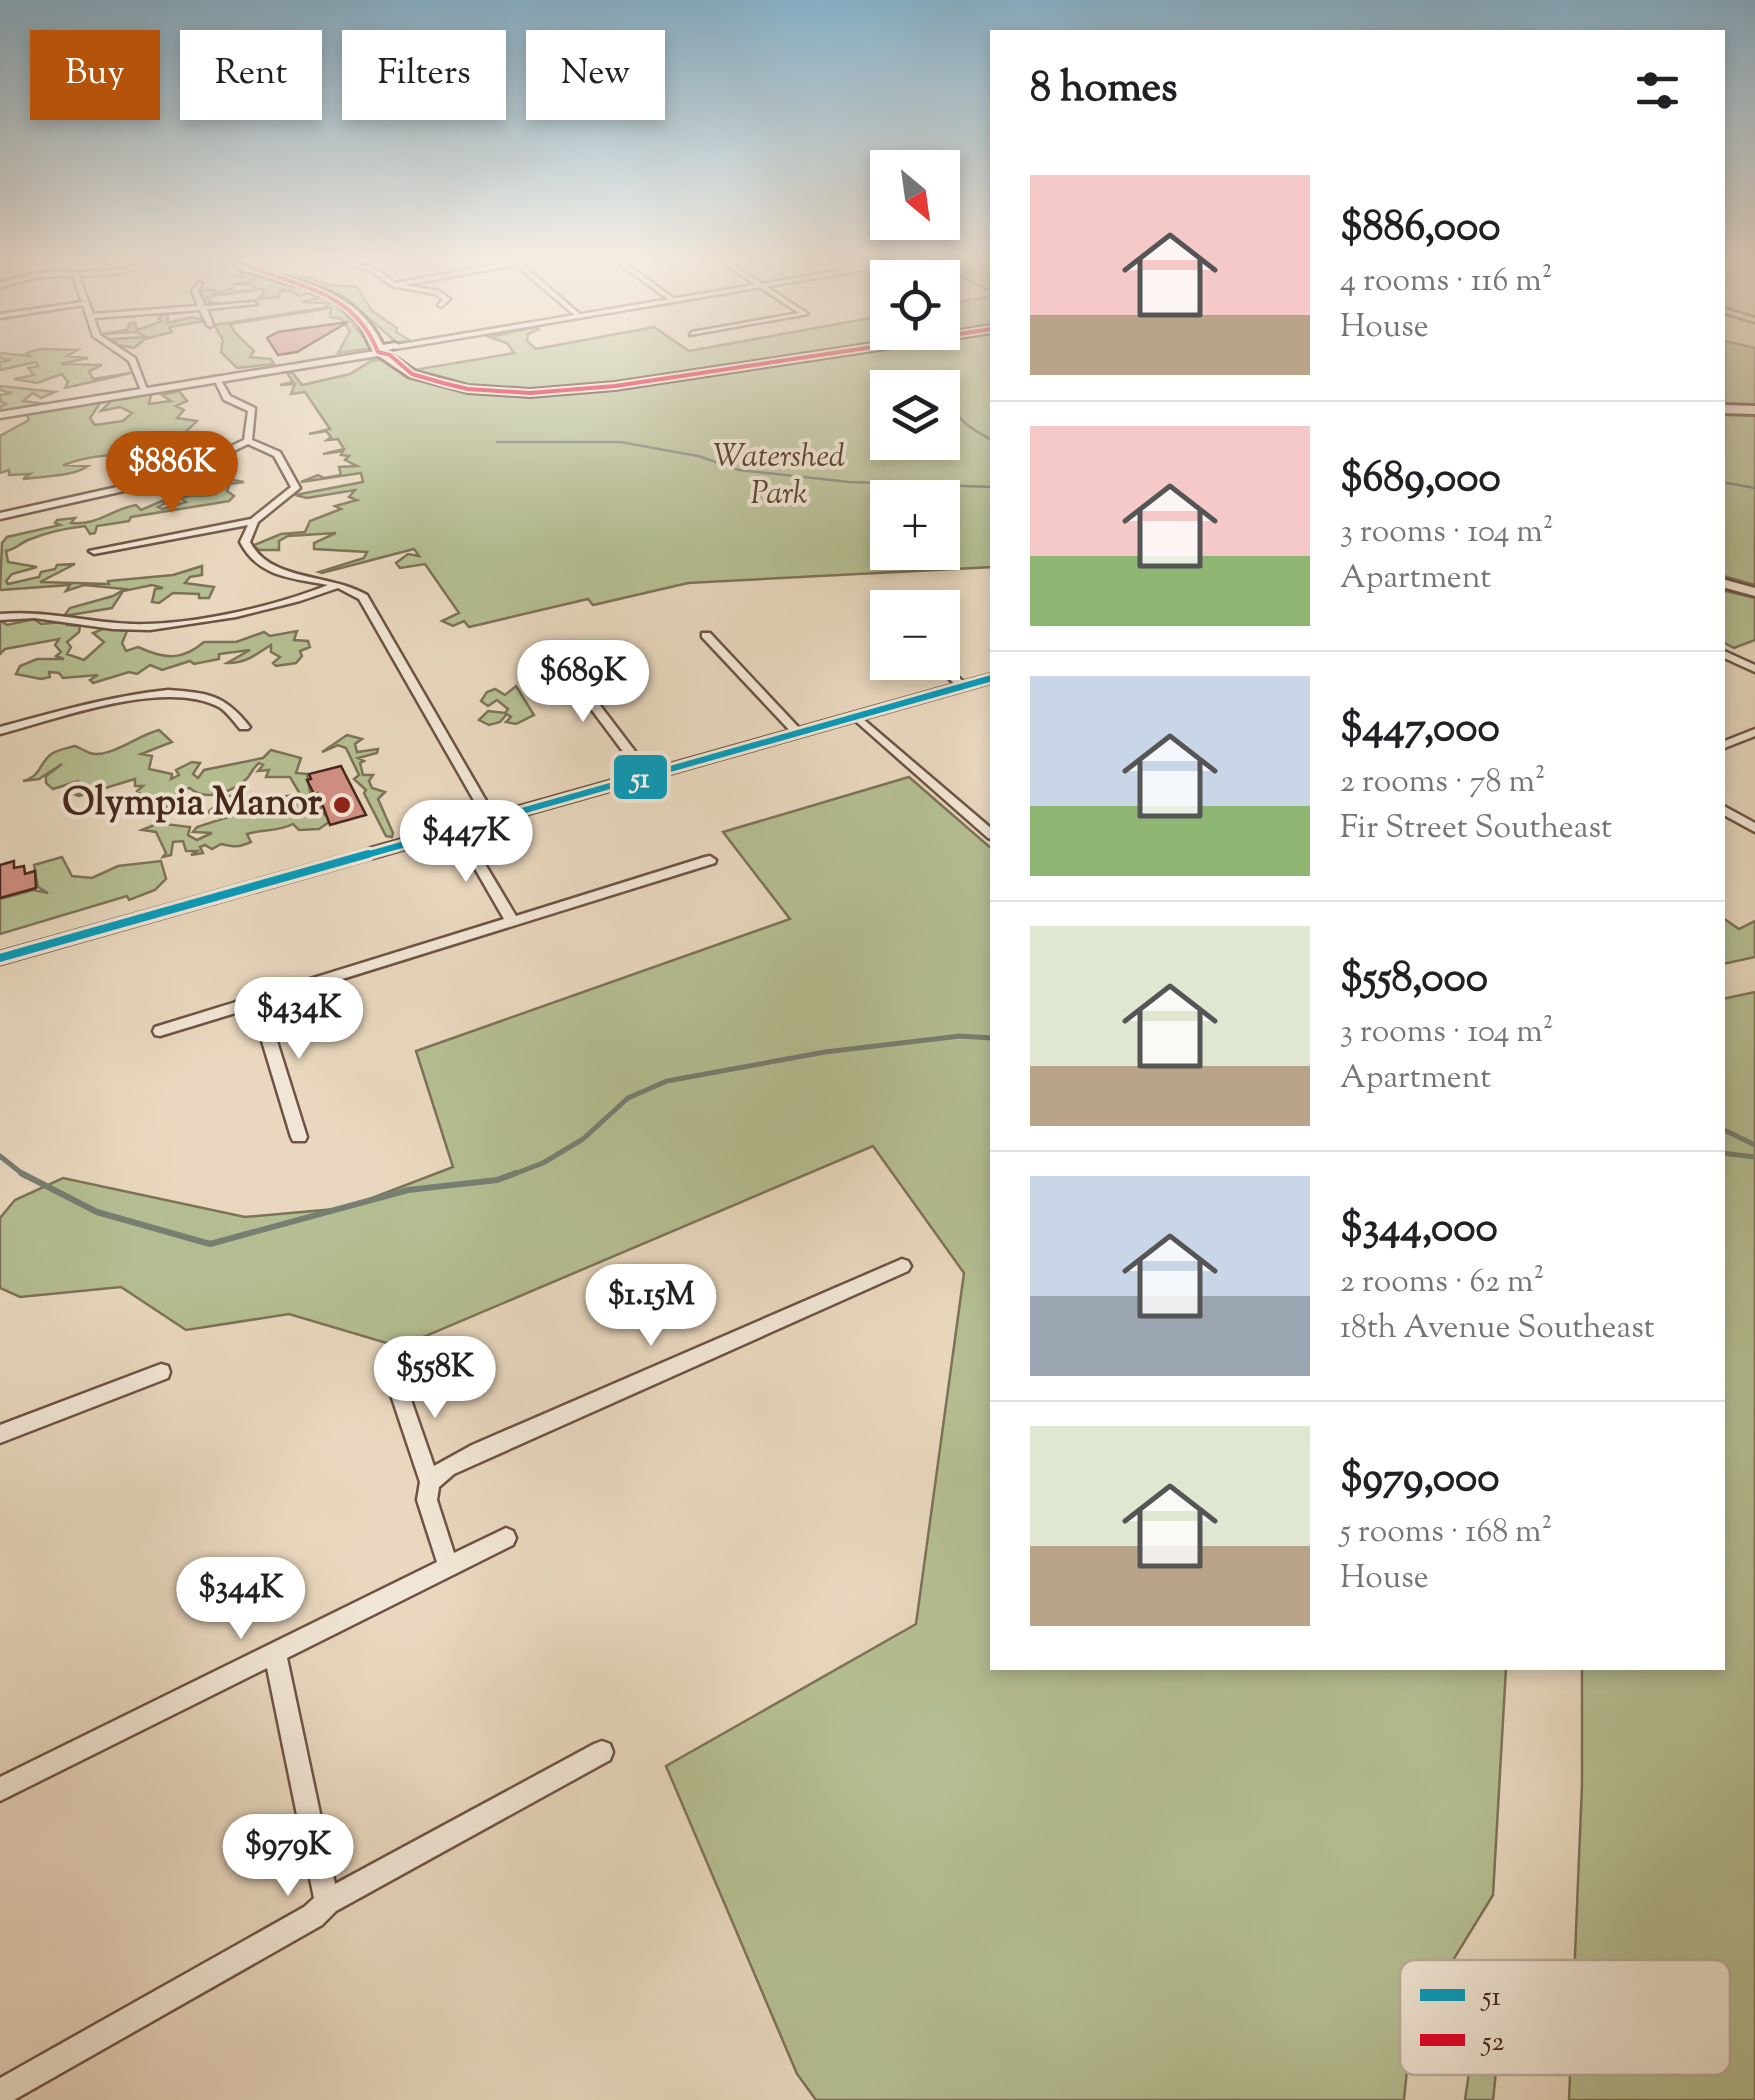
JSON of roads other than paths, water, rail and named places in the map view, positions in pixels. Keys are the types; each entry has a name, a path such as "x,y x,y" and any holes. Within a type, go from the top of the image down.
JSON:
{"main road":[{"path":"388,354 404,370 468,389 565,392 819,354"},
{"path":"402,354 420,375"},
{"path":"1725,409 1755,410"}],"street":[{"path":"123,354 132,360 145,390"},
{"path":"0,415 361,354"},
{"path":"216,378 227,398 252,410 248,441"},
{"path":"0,516 152,484 201,466 248,441"},
{"path":"248,441 277,454 296,488 254,522 245,542 258,562 356,590 370,606 490,818"},
{"path":"94,551 254,522"},
{"path":"0,616 50,614 116,626 164,626 313,594 340,584"},
{"path":"1725,585 1755,592"},
{"path":"706,635 797,732"},
{"path":"537,650 557,656 646,774"},
{"path":"1725,654 1755,669"},
{"path":"1738,660 1755,654"},
{"path":"0,958 990,679"},
{"path":"956,680 963,686"},
{"path":"0,731 168,692 202,693 236,710 244,727"},
{"path":"856,716 990,832"},
{"path":"1725,745 1755,732"},
{"path":"1725,811 1755,828"},
{"path":"458,827 512,921"},
{"path":"160,1030 710,860"},
{"path":"256,1000 298,1137"},
{"path":"430,1482 448,1467 480,1451 902,1266"},
{"path":"0,1434 162,1372"},
{"path":"394,1377 430,1482 427,1500 449,1568"},
{"path":"0,1790 506,1538"},
{"path":"275,1654 327,1902"},
{"path":"0,2094 313,1916 327,1902 602,1752"}],"waterway":[{"path":"960,418 990,439"},
{"path":"497,442 620,442 698,456 739,470 849,482 990,487"},
{"path":"1725,483 1755,488"},
{"path":"509,1176 543,1163 583,1139 628,1098 667,1081 825,1052 960,1036 990,1038"},
{"path":"1725,1130 1755,1145"},
{"path":"1725,1153 1755,1157"},
{"path":"0,1156 22,1173"},
{"path":"22,1173 97,1212 210,1244 408,1190 497,1180 516,1173"},
{"path":"22,1173 25,1176"}],"place":[{"name":"Olympia Manor","path":"342,805"}],"park label":[{"name":"Watershed Park","path":"779,476"}]}
